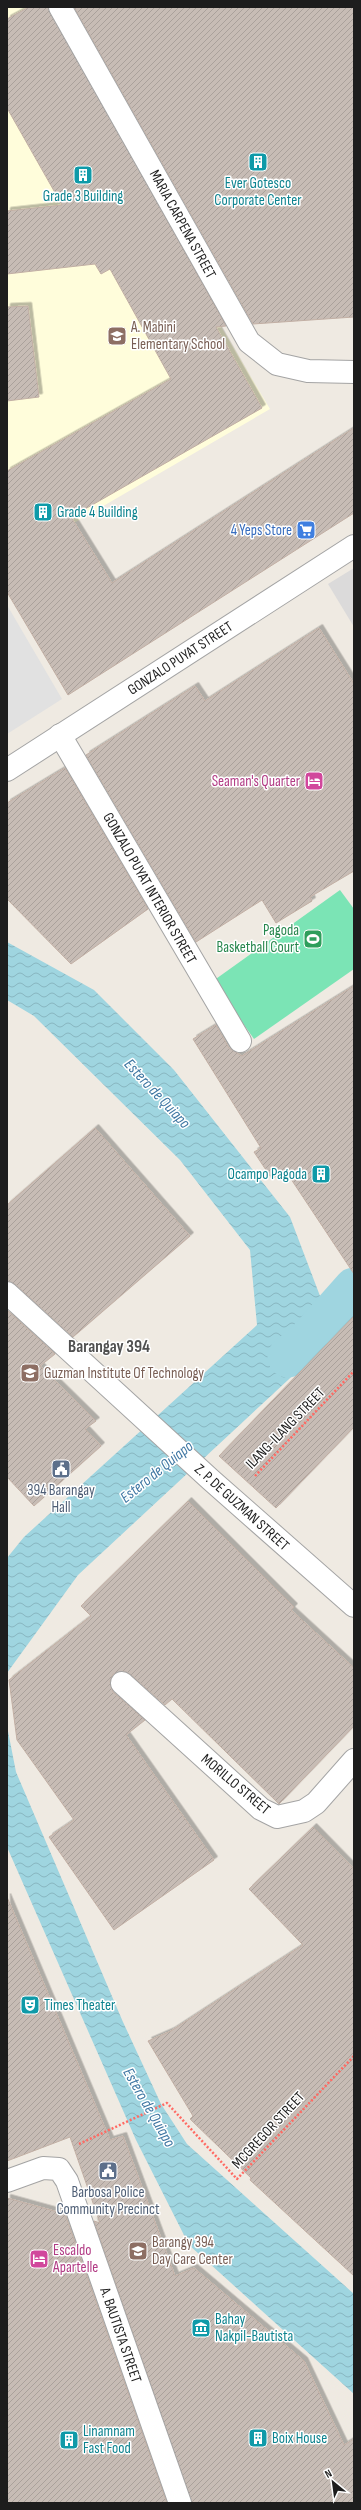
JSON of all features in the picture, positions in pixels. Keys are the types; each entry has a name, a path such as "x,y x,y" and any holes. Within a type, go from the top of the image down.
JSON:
{"street":[{"name":"MARIA CARPENA STREET","path":"60,7 249,342 277,364 308,372 354,372"},
{"name":"GONZALO PUYAT STREET","path":"7,770 354,546"},
{"name":"GONZALO PUYAT INTERIOR STREET","path":"60,735 240,1041"},
{"name":"Z. P. DE GUZMAN STREET","path":"7,1293 232,1499 354,1606"},
{"name":"MORILLO STREET","path":"122,1683 261,1809 277,1817 304,1811 316,1804 354,1760"},
{"name":"A. BAUTISTA STREET","path":"7,2181 43,2168 59,2169 67,2181 180,2503"}],"path":[{"name":"ILANG-ILANG STREET","path":"232,1499 354,1371"},
{"name":"MCGREGOR STREET","path":"110,2129 167,2102 237,2180 354,2056"}],"shaded area":[{"name":"A. Mabini Elementary School","path":"7,7 31,7 270,409 7,562"},
{"path":"354,568 354,627 328,584"},
{"path":"7,605 62,699 7,734"}],"green space":[{"name":"Pagoda Basketball Court","path":"340,890 354,909 354,969 254,1039 213,981"}],"water":[{"path":"7,942 94,990 174,1070 290,1217 328,1317 315,1355 78,1575 7,1673 7,1558 24,1537 257,1325 250,1250 180,1160 34,1016 7,1000"},
{"path":"7,1726 16,1772 123,2022 161,2104 187,2144 354,2294 354,2394 189,2245 136,2140 7,1847"}],"building":[{"path":"29,7 48,7 226,326 216,327 262,408 71,517 112,583 354,428 354,513 68,695 7,592 7,471 171,379 110,269 101,274 95,264 7,274 7,211 62,205 7,108 7,19"},
{"name":"Ever Gotesco Corporate Center","path":"74,7 354,7 354,317 253,324"},
{"path":"28,306 39,397 7,401 7,307"},
{"path":"319,628 354,684 354,871 310,897 312,901 276,923 262,900 196,942 86,755 195,686 205,701"},
{"path":"65,768 148,909 71,964 7,899 7,803"},
{"path":"354,986 354,1274 285,1170 272,1179 254,1152 261,1148 193,1039 216,1025 229,1048 242,1056"},
{"path":"95,1128 190,1236 73,1337 15,1284 7,1281 7,1205"},
{"name":"Guzman Institute Of Technology","path":"7,1310 55,1354 40,1366 96,1421 85,1429 101,1446 34,1506 7,1477"},
{"path":"354,1316 354,1427 276,1508 219,1456"},
{"path":"188,1501 294,1607 291,1610 354,1668 354,1726 279,1804 172,1699 165,1705 130,1674 124,1671 113,1674 110,1681 113,1692 145,1720 126,1735 214,1860 114,1930 49,1837 74,1820 17,1740 9,1680 91,1616 81,1606"},
{"path":"313,1827 354,1869 354,2276 250,2180 251,2178 190,2119 193,2116 148,2041 171,2031 303,1945 249,1889"},
{"path":"7,1897 110,2140 123,2136 175,2276 194,2268 304,2361 344,2445 354,2439 354,2503 192,2503 94,2221 100,2223 70,2137 7,2161"},
{"path":"7,2198 65,2214 167,2503 7,2503"}],"waterway":[{"name":"Estero de Quiapo","path":"288,1357 307,1341 354,1288"}],"place":[{"name":"Ever Gotesco Corporate Center","path":"258,162"},
{"name":"Grade 3 Building","path":"83,175"},
{"name":"A. Mabini Elementary School","path":"117,336"},
{"name":"Grade 4 Building","path":"43,512"},
{"name":"4 Yeps Store","path":"306,530"},
{"name":"Seaman's Quarter","path":"314,781"},
{"name":"Pagoda Basketball Court","path":"313,939"},
{"name":"Ocampo Pagoda","path":"321,1174"},
{"name":"Guzman Institute Of Technology","path":"30,1373"},
{"name":"394 Barangay Hall","path":"61,1469"},
{"name":"Times Theater","path":"30,2005"},
{"name":"Barbosa Police Community Precinct","path":"108,2171"},
{"name":"Barangy 394 Day Care Center","path":"138,2251"},
{"name":"Escaldo Apartelle","path":"39,2259"},
{"name":"Bahay Nakpil-Bautista","path":"201,2328"},
{"name":"Boix House","path":"258,2438"},
{"name":"Linamnam Fast Food","path":"69,2440"}],"district":[{"name":"Barangay 394","path":"109,1346"}]}
